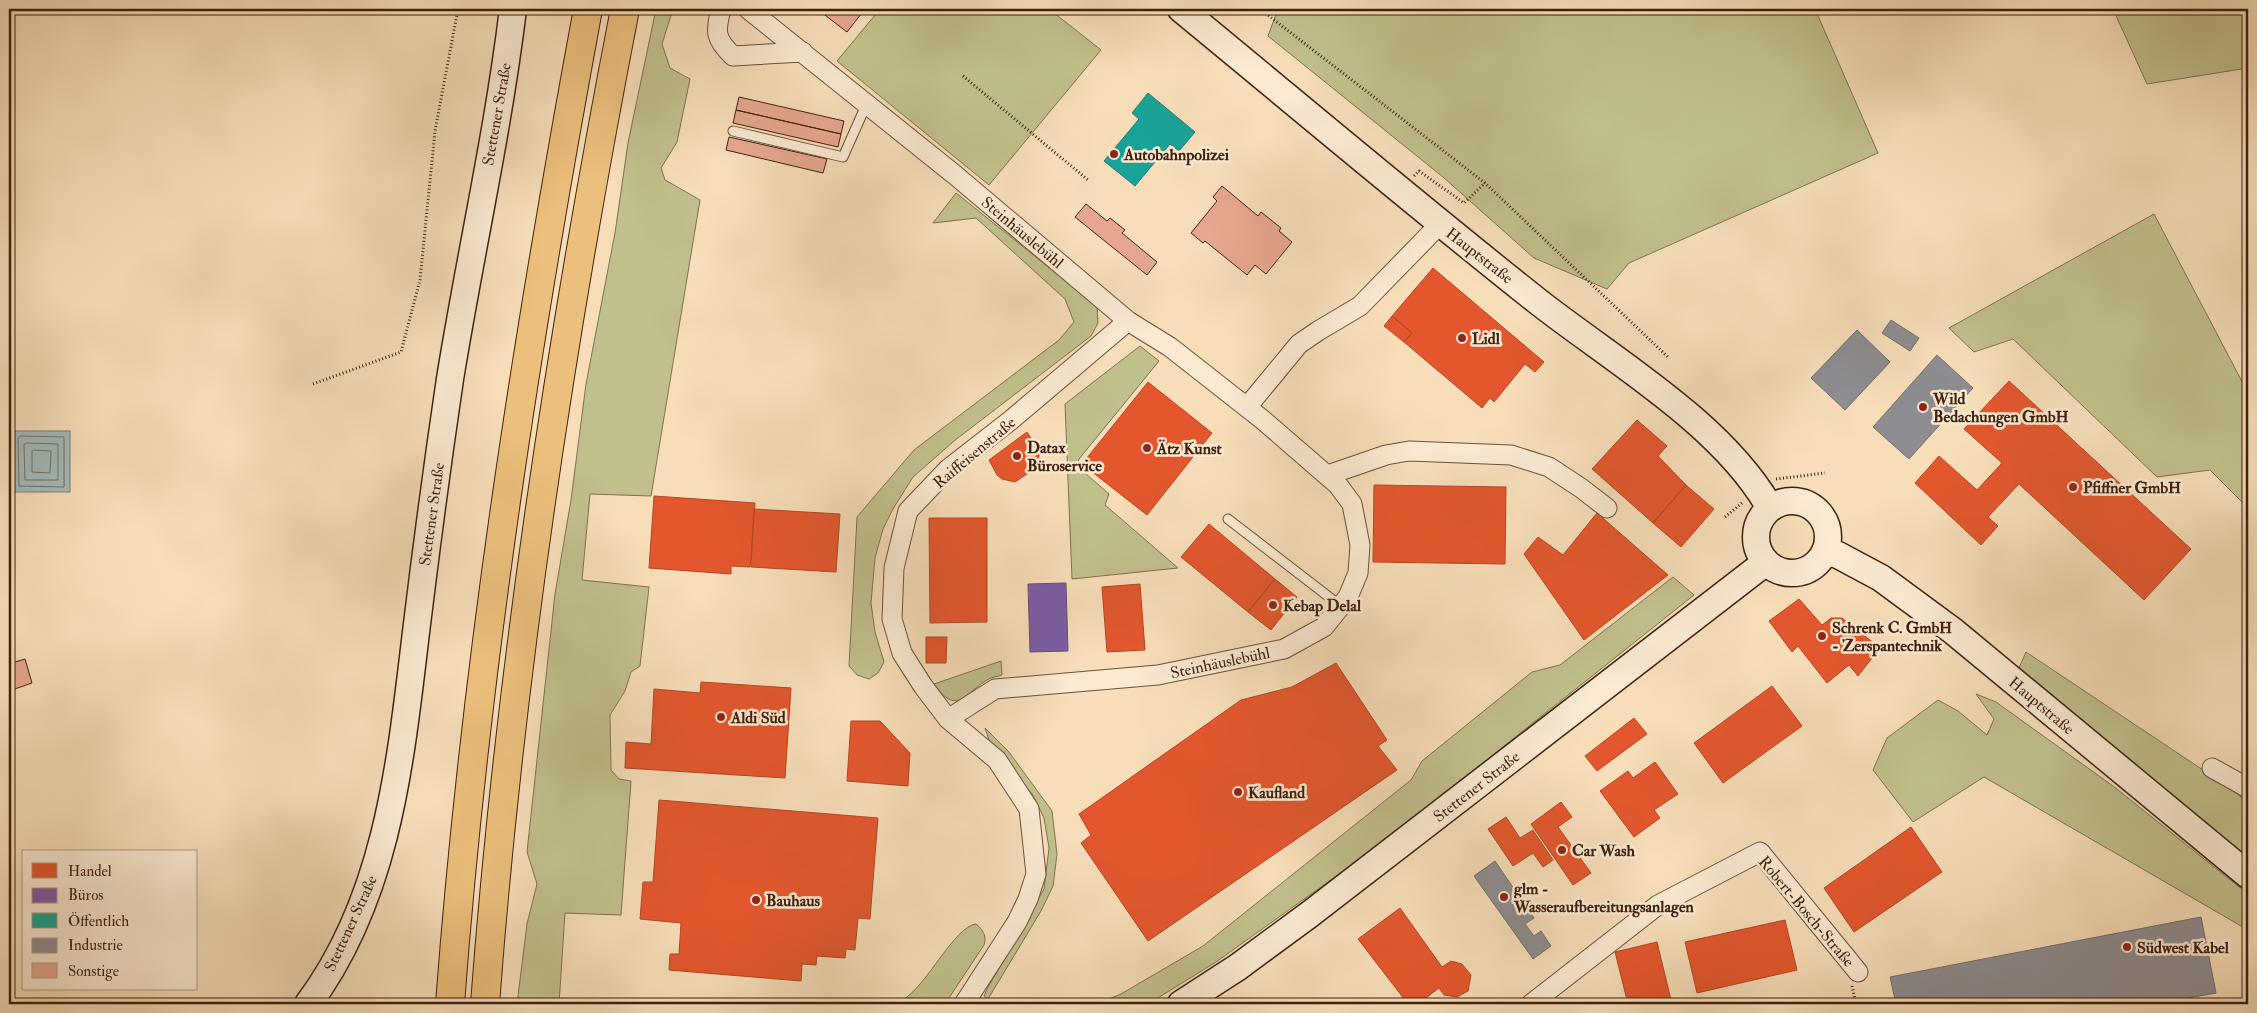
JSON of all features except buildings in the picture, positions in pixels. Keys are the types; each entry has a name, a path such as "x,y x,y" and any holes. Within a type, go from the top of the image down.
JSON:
{"highway":[{"path":"450,1004 479,712 507,493 536,299 588,9"},
{"path":"484,1004 518,677 560,368 580,241 625,9"}],"street":[{"name":"Stettener Straße","path":"308,1004 342,949 363,903 381,852 393,799 403,744 425,560 450,378 513,9"},
{"path":"721,9 716,28 721,45 733,56 803,52"},
{"name":"Steinhäuslebühl","path":"748,9 867,103 1128,321 1170,347 1247,407 1338,484 1352,504 1360,545 1358,572 1342,607 1324,627 1284,649 1158,675 995,689 948,719"},
{"name":"Hauptstraße","path":"1181,9 1440,224 1552,312 1644,380 1705,430 1744,471 1770,508"},
{"path":"1247,407 1300,344 1318,330 1360,306 1440,224"},
{"name":"Raiffeisenstraße","path":"964,1004 1017,922 1027,903 1036,874 1028,805 994,758 948,719 923,686 902,653 892,619 894,568 908,511 948,469 1012,420 1128,321"},
{"path":"1328,475 1386,454 1409,451 1511,455 1549,467 1581,488 1606,508"},
{"path":"1788,501 1807,504 1822,516 1828,533 1825,551 1819,561 1810,569 1786,573 1775,569 1766,562 1756,544 1756,534 1763,515 1770,508 1788,501"},
{"name":"Hauptstraße","path":"1825,551 1838,555 1880,578 1953,631 2248,875"},
{"name":"Stettener Straße","path":"1182,1004 1238,967 1310,914 1766,562"},
{"path":"2212,768 2248,788"},
{"name":"Robert-Bosch-Straße","path":"1531,1004 1557,995 1658,905 1760,852 1858,972"}],"lane":[{"path":"733,131 843,157 867,103"},
{"path":"1228,519 1342,607"}],"path":[{"path":"313,384 401,352 420,280 435,131 458,9"},
{"path":"1260,9 1485,183 1669,358"},
{"path":"963,76 1088,180"},
{"path":"1400,190 1420,171 1464,203 1485,183"}],"green space":[{"path":"656,9 673,9 662,44 670,68 690,79 677,142 661,168 665,180 700,200 651,496 590,494 582,580 649,587 640,666 631,672 625,691 610,715 611,770 619,779 631,781 621,915 565,913 559,1004 517,1004 527,924 537,884 527,852 555,594 571,500 586,384 615,233 628,143"},
{"path":"880,9 1049,9 1101,50 989,185 837,61"},
{"path":"1278,9 1815,9 1878,153 1629,263 1607,289 1534,258 1443,177 1268,36"},
{"path":"2113,9 2248,9 2248,68 2147,84"},
{"path":"956,193 1097,306 1098,323 1091,336 954,441 913,477 883,529 875,558 871,603 875,632 884,662 878,673 869,679 857,675 849,666 857,517 914,450 1059,340 1074,322 1065,299 976,218 933,223"},
{"path":"2154,214 2248,393 2248,508 2210,470 2157,477 2013,339 1974,352 1949,328"},
{"path":"1140,346 1159,361 1079,459 1077,466 1109,494 1105,505 1178,568 1072,579 1065,404"},
{"path":"1673,577 1694,595 1377,847 1216,962 1148,1004 1097,1004 1121,994 1203,946 1411,780 1422,761 1532,672 1560,665"},
{"path":"2026,652 2248,802 2248,862 2018,670"},
{"path":"1001,661 1002,675 989,679 960,700 949,699 934,684"},
{"path":"1976,694 1996,702 2113,786 2248,894 2248,930 1984,777 1913,822 1873,770 1887,738 1938,700 1958,711 1987,735 1994,719"},
{"path":"985,728 1009,752 1052,811 1057,854 1053,886 1041,911 988,999 984,996 987,989 1044,889 1049,848 1044,818 1033,795 991,746"},
{"path":"976,924 984,933 984,945 945,1004 890,1004 902,1000 913,992 959,935 968,927"}],"water":[{"path":"13,431 70,431 70,492 13,492"}],"place":[{"name":"Autobahnpolizei","path":"1114,154"},
{"name":"Lidl","path":"1462,338"},
{"name":"Wild Bedachungen GmbH","path":"1923,407"},
{"name":"Ätz Kunst","path":"1147,448"},
{"name":"Datax Büroservice","path":"1017,456"},
{"name":"Pfiffner GmbH","path":"2073,487"},
{"name":"Kebap Delal","path":"1273,605"},
{"name":"Schrenk C. GmbH - Zerspantechnik","path":"1822,636"},
{"name":"Aldi Süd","path":"721,717"},
{"name":"Kaufland","path":"1238,792"},
{"name":"Car Wash","path":"1562,850"},
{"name":"glm - Wasseraufbereitungsanlagen","path":"1504,897"},
{"name":"Bauhaus","path":"756,900"},
{"name":"Südwest Kabel","path":"2127,947"}]}
